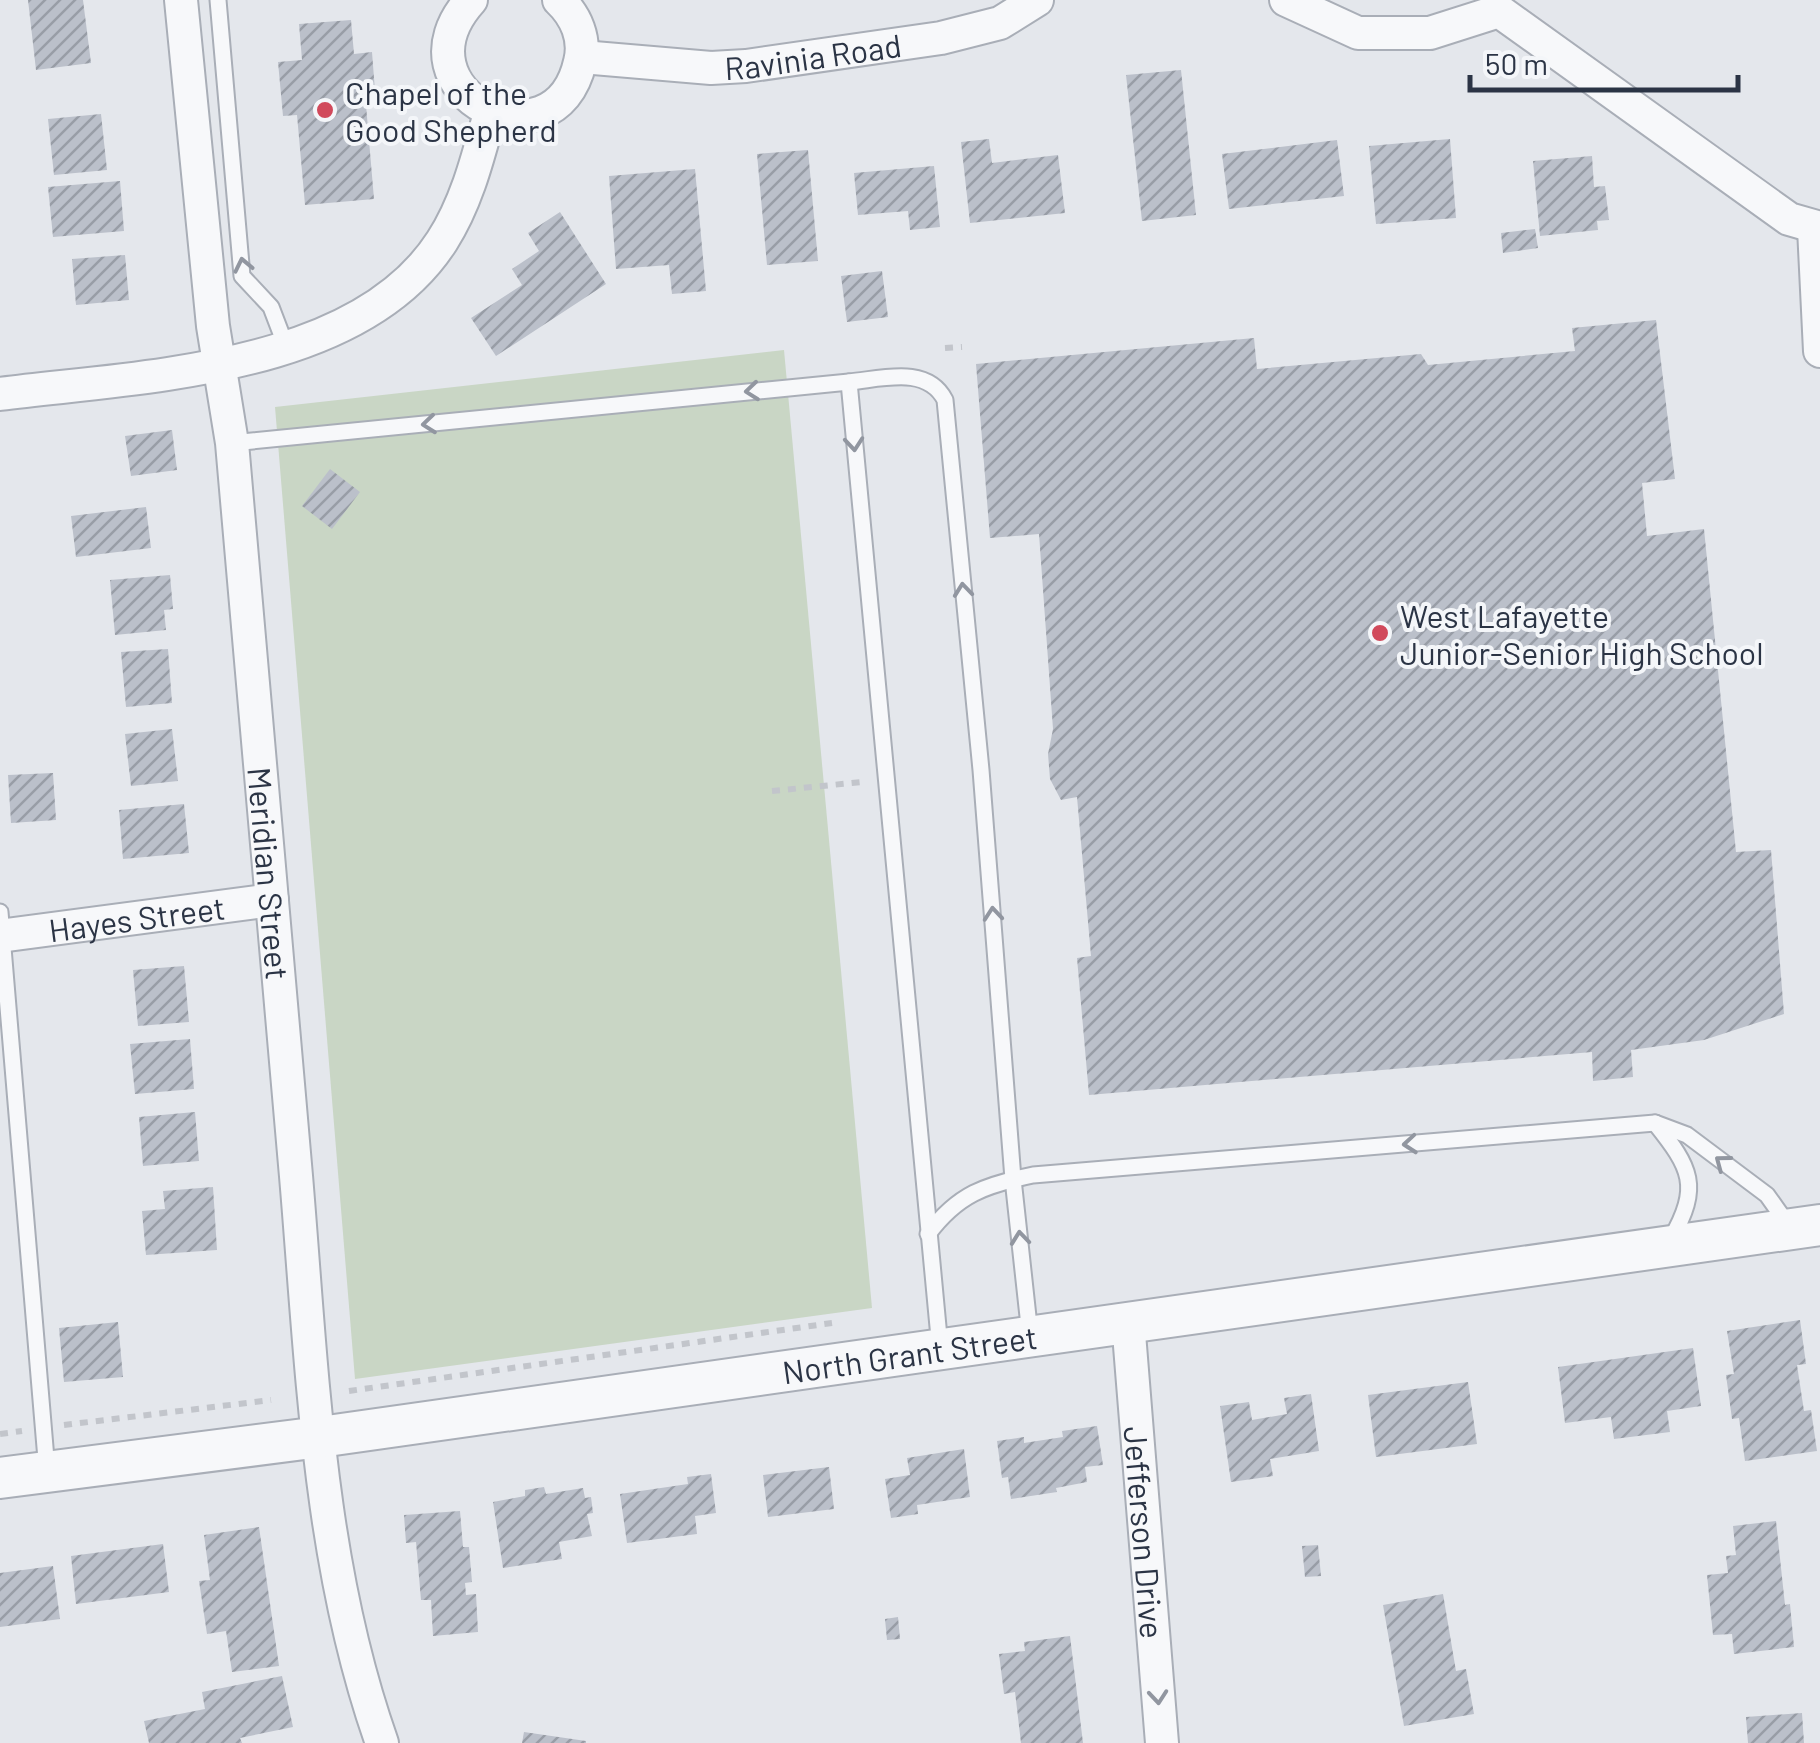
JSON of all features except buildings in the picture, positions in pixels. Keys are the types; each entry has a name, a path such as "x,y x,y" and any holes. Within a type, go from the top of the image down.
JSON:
{"street":[{"name":"Meridian Street","path":"181,0 218,364 232,443 320,1437 334,1554 358,1676 382,1743"},
{"path":"459,4 448,50 451,69 460,88 473,102 490,113 510,118 531,116 550,108 566,94 576,77 582,58 581,38 574,19 559,0"},
{"name":"Ravinia Road","path":"582,58 711,68 746,66 941,38 1000,22 1037,0"},
{"path":"1286,0 1358,33 1430,32 1502,6 1789,218 1817,228 1820,351"},
{"path":"0,394 218,364 316,339 359,317 404,284 441,243 468,190 490,113"},
{"name":"Hayes Street","path":"1,928 272,900"},
{"name":"North Grant Street","path":"0,1478 320,1437 1806,1227"},
{"name":"Jefferson Drive","path":"1128,1321 1162,1743"}],"lane":[{"path":"218,0 242,276 271,307 288,348"},
{"path":"232,443 911,377 928,380 938,387 945,400 981,770 1030,1334"},
{"path":"849,382 940,1348"},
{"path":"1,928 47,1472"},
{"path":"928,1234 947,1209 987,1186 1014,1179 1654,1123 1687,1136 1806,1227"},
{"path":"1654,1123 1678,1153 1691,1189 1688,1206 1667,1247"}],"path":[{"path":"945,348 962,346"},
{"path":"772,791 862,782"},
{"path":"349,1391 846,1321"},
{"path":"0,1434 271,1400"}],"green space":[{"path":"784,350 872,1308 355,1379 275,407"}],"place":[{"name":"Chapel of the Good Shepherd","path":"325,110"},
{"name":"West Lafayette Junior-Senior High School","path":"1380,633"}]}
